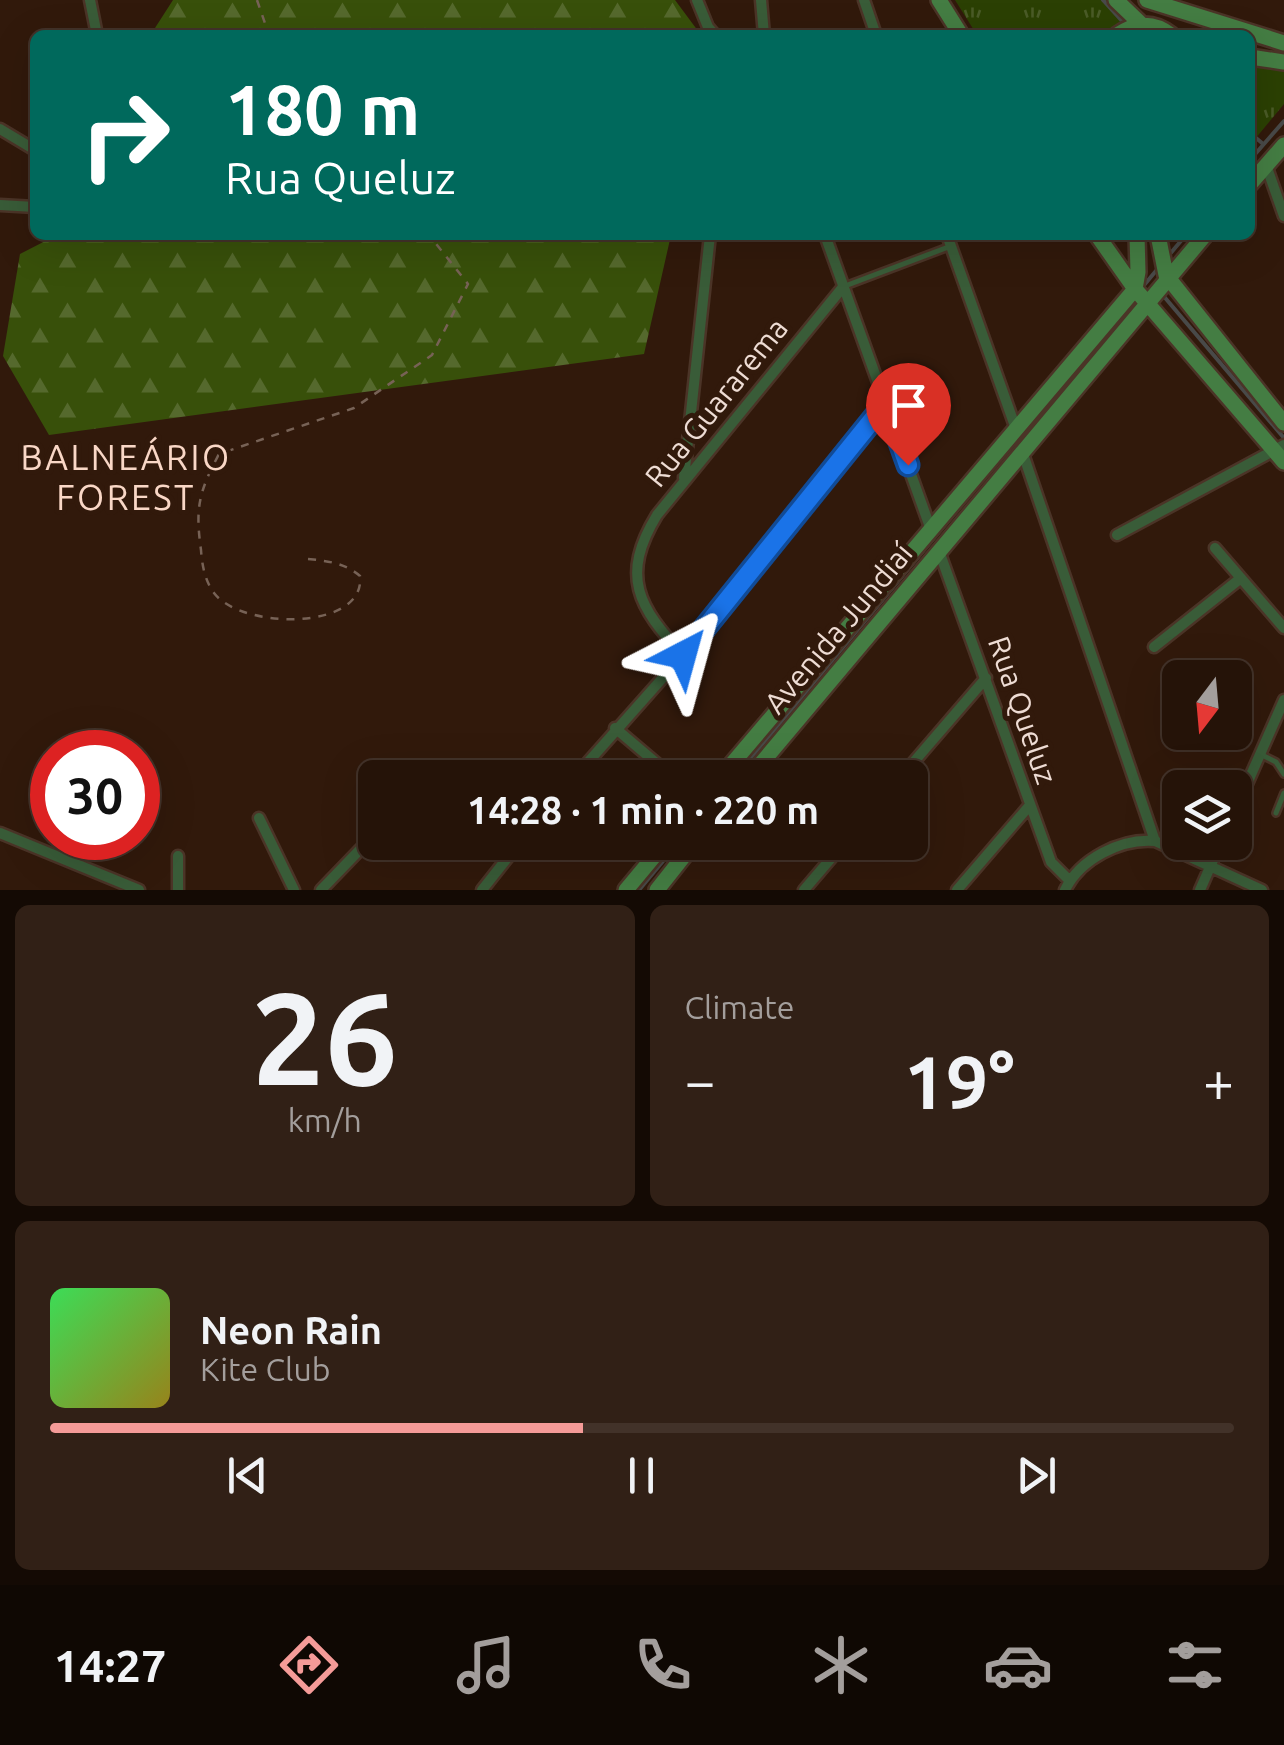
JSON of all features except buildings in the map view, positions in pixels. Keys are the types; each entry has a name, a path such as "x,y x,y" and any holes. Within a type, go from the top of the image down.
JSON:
{"main road":[{"path":"939,0 957,30"},
{"path":"1116,0 1144,24 1159,30"},
{"path":"1147,0 1240,30"},
{"path":"1129,30 1175,11"},
{"path":"1255,34 1284,43"},
{"path":"1255,57 1284,62"},
{"path":"1255,178 1284,145"},
{"path":"1102,240 1284,424"},
{"path":"1137,240 1138,272 1281,451"},
{"path":"1150,288 1201,240"},
{"path":"1150,288 1158,242"},
{"name":"Avenida Jundiaí","path":"735,760 1015,426 1150,288"},
{"name":"Avenida Jundiaí","path":"764,760 1022,451 1150,288"},
{"path":"626,890 651,860"},
{"path":"657,890 681,860"}],"street":[{"path":"90,0 96,30"},
{"path":"697,0 712,30"},
{"path":"761,0 764,30"},
{"path":"864,0 874,30"},
{"path":"0,129 30,147"},
{"path":"1266,166 1284,216"},
{"path":"0,205 30,208"},
{"path":"684,481 709,240"},
{"path":"827,240 930,527"},
{"path":"949,241 1015,426"},
{"name":"Rua Guararema","path":"683,655 642,603 636,582 644,537 684,481 843,287"},
{"path":"589,760 683,655 886,403"},
{"path":"1022,451 1155,841"},
{"path":"1116,535 1281,451"},
{"path":"1215,548 1284,628"},
{"name":"Rua Queluz","path":"939,550 1051,862 1068,885"},
{"path":"1154,647 1241,578"},
{"path":"915,760 986,678"},
{"path":"1252,772 1284,700"},
{"path":"615,728 653,760"},
{"path":"957,890 1030,806"},
{"path":"259,818 294,890"},
{"path":"0,833 138,890"},
{"path":"1068,885 1086,864 1128,842 1155,841 1262,890"},
{"path":"321,890 358,852"},
{"path":"178,856 178,890"},
{"path":"482,890 506,860"},
{"path":"804,890 829,860"},
{"path":"1200,890 1213,860"}],"lane":[{"path":"843,287 949,241"},
{"path":"1260,754 1276,762 1284,774"},
{"path":"1276,814 1284,793"}],"path":[{"path":"257,0 268,30"},
{"path":"308,559 331,561 352,569 360,576 362,588 357,597 332,611 295,621 243,614 224,603 212,591 203,570 198,521 200,488 219,454 354,408 432,355 468,284 433,240"}],"green space":[{"path":"173,0 675,0 697,30 155,30"},
{"path":"955,0 1110,0 1127,18 1113,30 974,30"},
{"path":"1255,64 1284,68 1284,104 1255,139"},
{"path":"47,240 670,240 644,354 49,435 3,356 20,254"}],"waterway":[{"path":"1103,0 1122,21"},
{"path":"1255,154 1284,121"},
{"path":"1255,137 1262,143"},
{"path":"1169,255 1182,240"},
{"path":"1140,290 1160,266"},
{"path":"1161,293 1284,438"},
{"path":"749,760 974,490"},
{"path":"639,890 664,860"}],"district":[{"name":"BALNEÁRIO FOREST","path":"126,477"}],"route":[{"path":"683,655 886,403 908,465"}]}
